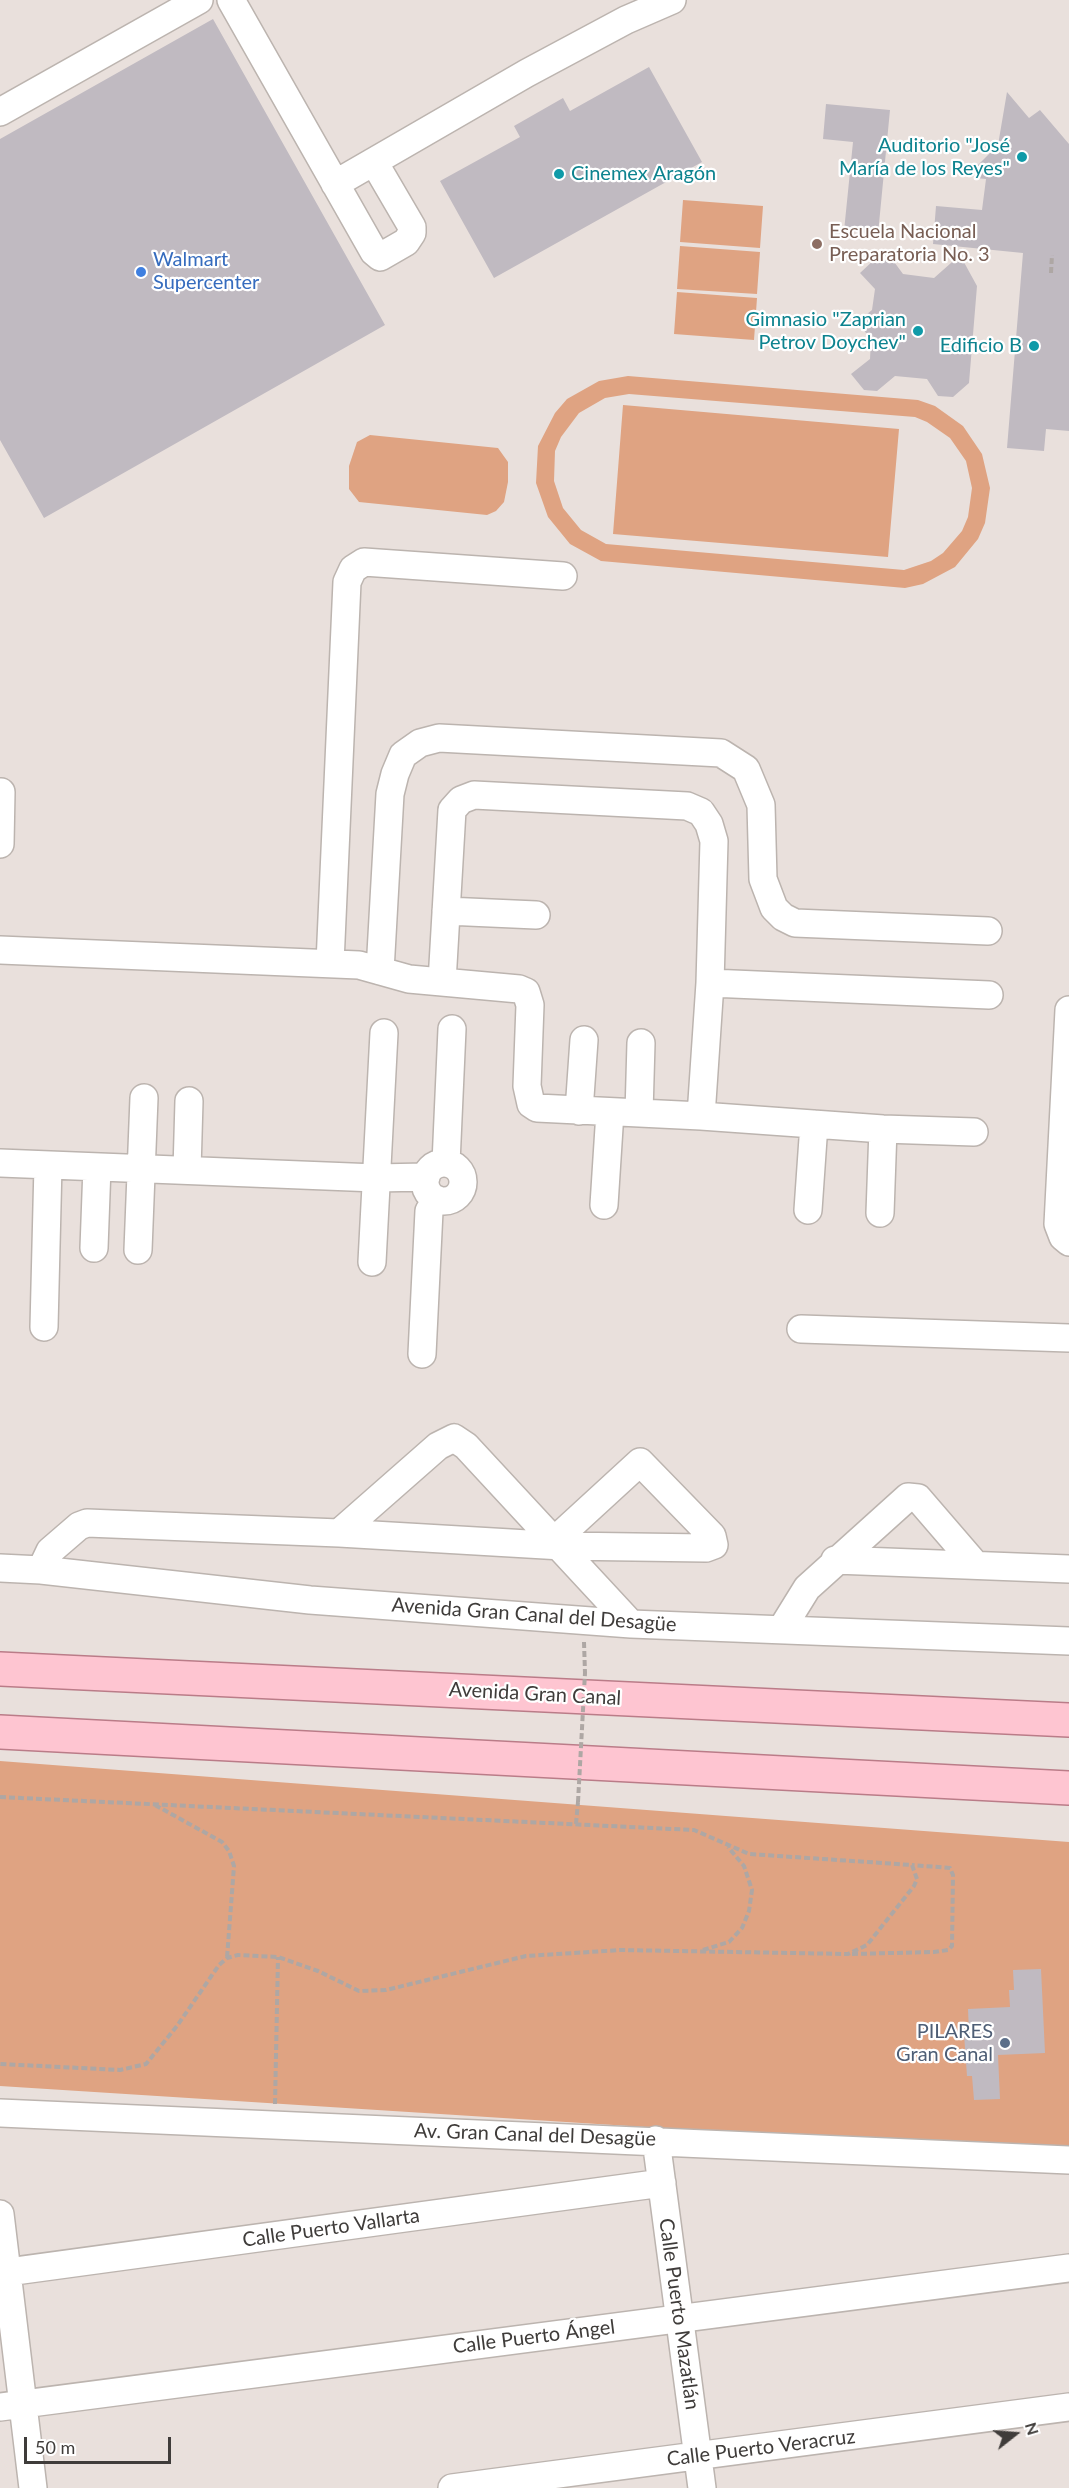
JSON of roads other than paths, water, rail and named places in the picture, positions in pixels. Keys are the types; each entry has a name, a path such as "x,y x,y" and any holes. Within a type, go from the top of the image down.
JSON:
{"main road":[{"name":"Avenida Gran Canal","path":"0,1669 1069,1720"},
{"path":"0,1732 1069,1788"}],"street":[{"path":"0,112 198,0"},
{"path":"231,0 374,252 380,256 386,255 410,238 412,227 374,162"},
{"path":"335,184 527,73 626,20 672,0"},
{"path":"330,963 347,582 353,568 364,562 563,576"},
{"path":"380,971 390,794 395,774 403,755 420,743 439,738 721,753 746,769 761,805 763,879 774,908 783,917 795,923 988,931"},
{"path":"0,844 2,792"},
{"path":"442,982 452,810 461,800 474,795 687,806 701,812 709,824 714,841 710,983 701,1116"},
{"path":"446,911 537,915"},
{"path":"0,950 359,965 409,979 512,988 526,992 530,1005 527,1086 531,1104 545,1109 701,1116 883,1129 974,1132"},
{"path":"710,983 989,995"},
{"path":"1066,1240 1058,1224 1066,1121 1069,1010"},
{"path":"422,1354 429,1210 436,1180 452,1029"},
{"path":"372,1262 384,1033"},
{"path":"579,1110 584,1040"},
{"path":"639,1113 641,1043"},
{"path":"138,1250 144,1098"},
{"path":"187,1170 189,1101"},
{"path":"604,1205 610,1112"},
{"path":"808,1210 814,1124"},
{"path":"880,1213 883,1129"},
{"path":"0,1162 436,1180"},
{"path":"44,1327 48,1165"},
{"path":"94,1248 97,1167"},
{"path":"801,1329 1066,1342"},
{"path":"339,1533 438,1446 454,1438 461,1441 631,1624"},
{"path":"40,1570 50,1551 79,1526 87,1523 558,1543 706,1548 714,1545 714,1540 640,1462 558,1543"},
{"path":"781,1630 807,1588 904,1499 913,1496 974,1563"},
{"path":"835,1560 974,1563 1069,1569"},
{"name":"Avenida Gran Canal del Desagüe","path":"0,1569 40,1570 310,1600 631,1624 1069,1641"},
{"name":"Av. Gran Canal del Desagüe","path":"0,2113 656,2140 1069,2160"},
{"name":"Calle Puerto Mazatlán","path":"656,2140 702,2488"},
{"name":"Calle Puerto Vallarta","path":"4,2272 662,2183"},
{"path":"0,2214 12,2405 33,2488"},
{"name":"Calle Puerto Ángel","path":"12,2405 1069,2268"},
{"name":"Calle Puerto Veracruz","path":"452,2488 1069,2407"}],"place":[{"name":"Auditorio \"José María de los Reyes\"","path":"1022,157"},
{"name":"Cinemex Aragón","path":"559,174"},
{"name":"Escuela Nacional Preparatoria No. 3","path":"817,244"},
{"name":"Walmart Supercenter","path":"141,272"},
{"name":"Gimnasio \"Zaprian Petrov Doychev\"","path":"918,331"},
{"name":"Edificio B","path":"1034,346"},
{"name":"PILARES Gran Canal","path":"1005,2043"}]}
